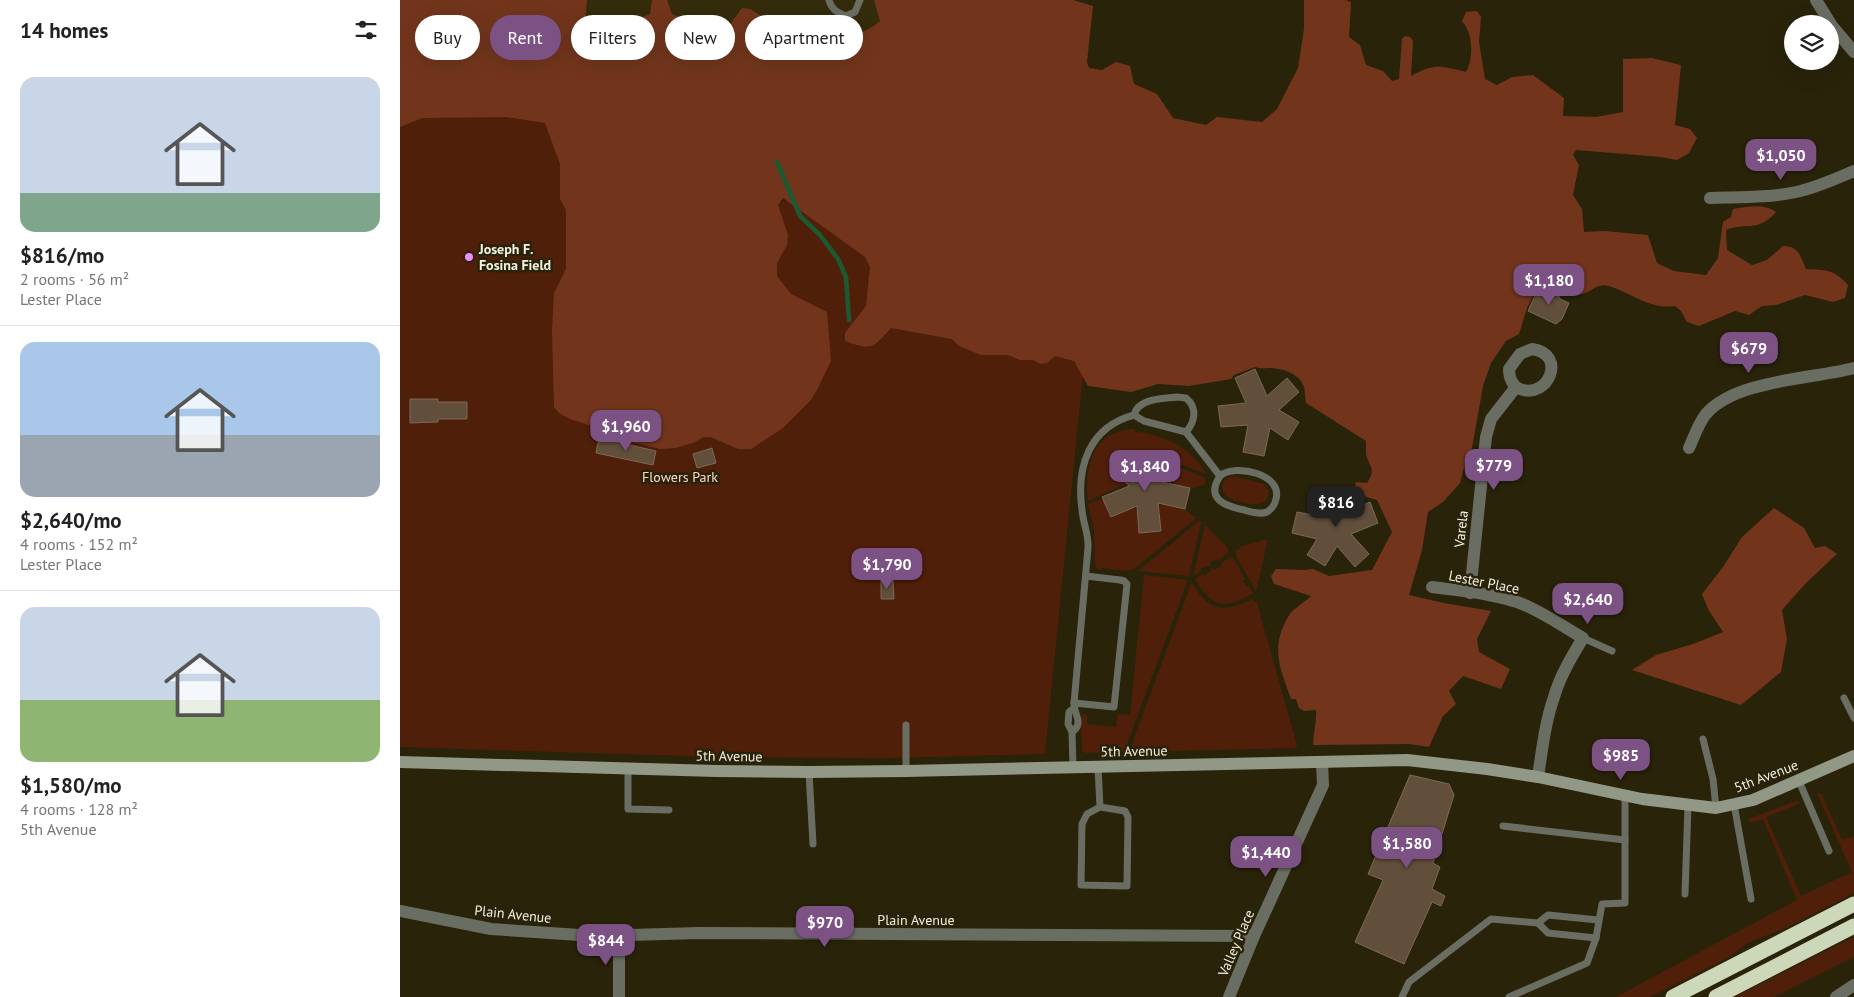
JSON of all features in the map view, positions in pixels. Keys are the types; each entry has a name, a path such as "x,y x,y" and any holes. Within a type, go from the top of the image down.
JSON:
{"highway":[{"path":"1673,997 1854,904"},
{"path":"1716,997 1854,926"}],"street":[{"path":"1816,0 1832,26 1854,52"},
{"path":"1710,198 1774,196 1797,192 1854,171"},
{"path":"1689,448 1707,413 1716,405 1732,396 1757,386 1854,368"},
{"name":"Varela","path":"1470,593 1486,437 1491,419 1516,387"},
{"name":"Lester Place","path":"1432,587 1496,597 1522,604 1583,638"},
{"path":"1538,777 1554,696 1572,655 1583,638"},
{"name":"5th Avenue","path":"400,762 809,772 1074,768 1385,760 1428,761 1538,777 1625,796 1716,808 1753,800 1854,756"},
{"name":"Valley Place","path":"1229,997 1248,955 1254,936 1323,784 1322,762"},
{"name":"Plain Avenue","path":"400,911 491,929 595,936 709,933 1254,936"},
{"path":"619,936 619,997"},
{"path":"1836,997 1854,985"}],"lane":[{"path":"829,0 838,13 846,16 854,12 860,0"},
{"path":"1134,415 1135,410 1141,403 1182,397 1190,401 1195,415 1192,424 1186,432"},
{"path":"1074,768 1072,732 1078,725 1078,713 1074,706 1088,535 1081,503 1081,475 1087,453 1098,435 1114,421 1134,415 1144,421 1186,432 1220,476"},
{"path":"1236,470 1264,476 1273,483 1277,493 1275,503 1268,511 1261,513 1230,507 1221,502 1216,495 1214,487 1220,476 1225,472 1236,470"},
{"path":"1074,706 1114,707 1127,584 1120,580 1086,576"},
{"name":"Lester Place","path":"1583,638 1612,651"},
{"path":"1844,698 1854,718"},
{"path":"906,724 906,771"},
{"path":"1703,739 1713,779 1716,808"},
{"path":"1098,767 1100,807"},
{"path":"628,769 628,809 668,810"},
{"path":"809,772 813,844"},
{"path":"1799,781 1830,851"},
{"path":"1509,997 1587,963 1596,938 1602,904 1625,903 1625,796"},
{"path":"1734,804 1751,898"},
{"path":"1685,894 1688,805"},
{"path":"1100,807 1125,811 1128,817 1128,886 1082,886 1082,824 1087,814 1100,807"},
{"path":"1503,826 1625,840"},
{"path":"1538,923 1548,915 1598,920"},
{"path":"1402,997 1409,982 1491,919 1538,923 1548,933 1596,938"}],"shaded area":[{"path":"400,0 587,0 586,15 571,15 571,60 655,60 655,15 648,15 650,14 652,0 667,0 672,14 674,15 665,15 665,60 735,60 735,18 742,8 750,9 760,15 745,15 745,60 863,60 863,31 880,21 874,0 1073,0 1093,6 1087,62 1089,68 1102,70 1116,62 1130,66 1134,84 1157,94 1173,118 1206,125 1217,117 1262,122 1277,109 1298,68 1304,29 1304,0 1345,0 1351,2 1349,37 1360,45 1366,65 1383,71 1392,81 1399,79 1402,39 1405,36 1410,37 1413,41 1411,76 1432,67 1450,68 1466,72 1469,66 1471,46 1466,26 1462,21 1466,12 1477,11 1481,17 1479,42 1485,79 1497,85 1512,77 1533,75 1564,98 1563,116 1596,117 1623,112 1623,59 1652,58 1681,65 1675,125 1690,129 1697,138 1689,153 1677,160 1576,150 1573,155 1579,165 1573,195 1582,209 1584,232 1604,231 1648,235 1657,263 1674,271 1706,275 1718,258 1723,222 1731,217 1733,209 1755,206 1766,207 1776,212 1763,223 1726,230 1727,250 1752,265 1767,260 1783,246 1788,246 1796,250 1806,269 1829,271 1848,285 1845,298 1833,302 1805,295 1776,305 1762,306 1749,315 1735,311 1699,326 1687,322 1681,311 1675,306 1658,306 1604,285 1577,294 1559,282 1542,277 1527,308 1519,334 1506,341 1491,363 1483,386 1472,448 1466,460 1460,483 1443,502 1428,512 1422,550 1409,595 1491,611 1477,639 1479,652 1510,669 1501,689 1463,676 1449,691 1456,704 1443,716 1429,747 1409,744 1313,745 1316,710 1304,711 1299,708 1296,699 1291,699 1280,668 1278,648 1279,639 1288,617 1311,596 1274,584 1271,576 1276,569 1313,569 1329,576 1372,570 1392,532 1377,500 1356,494 1354,489 1356,482 1367,483 1372,471 1366,454 1366,441 1306,403 1304,387 1295,375 1280,369 1255,367 1234,375 1231,379 1189,386 1158,384 1131,392 1088,386 1074,361 1055,356 1047,363 1041,364 1033,360 1020,360 1008,355 981,355 959,346 952,339 891,328 876,344 871,346 861,346 845,341 845,333 866,306 870,267 865,257 783,198 778,205 788,235 787,245 777,263 777,276 791,294 827,312 831,361 811,400 783,428 751,449 738,449 711,437 704,437 693,443 675,448 660,449 600,434 592,426 570,419 559,413 554,407 552,330 554,293 566,269 566,210 560,199 560,164 545,123 507,117 422,118 400,127"},
{"path":"556,0 876,0 880,21 867,32 863,32 863,15 745,15 745,37 735,38 735,15 665,15 665,35 655,33 655,15 574,15"},
{"path":"1774,508 1804,528 1815,548 1825,546 1837,554 1806,583 1782,610 1787,639 1781,672 1741,705 1632,670 1656,655 1693,644 1723,632 1708,609 1702,594 1723,567 1742,537"}],"green space":[{"name":"Flowers Park","path":"400,25 415,34 415,60 460,60 699,198 1099,214 1045,754 885,758 718,757 400,747"},
{"path":"1135,429 1135,432 1155,435 1176,444 1194,457 1206,474 1177,463 1173,464 1155,453 1148,468 1139,469 1125,453 1111,466 1127,481 1126,484 1088,501 1088,475 1094,452 1109,436 1121,431"},
{"path":"1177,466 1205,478 1205,484 1193,488 1177,486 1171,480 1171,476 1172,471"},
{"path":"1233,476 1264,484 1269,491 1268,498 1264,502 1252,504 1237,501 1226,496 1222,487 1224,481"},
{"path":"1103,499 1111,517 1131,506 1139,511 1140,533 1161,531 1156,509 1164,503 1185,509 1196,518 1134,569 1128,571 1101,568 1101,571 1096,567 1095,563 1094,531 1088,504"},
{"path":"1199,521 1201,522 1189,576 1138,571"},
{"path":"1205,525 1227,547 1229,552 1218,561 1216,559 1210,562 1211,565 1200,569 1201,571 1193,576"},
{"path":"1268,539 1256,591 1237,558 1236,551 1242,546"},
{"path":"1230,557 1233,558 1245,579 1243,581 1253,593 1227,604 1214,601 1207,596 1195,579 1203,574 1205,576 1213,568 1215,570"},
{"path":"1144,575 1188,580 1124,752 1083,752 1081,719 1083,714 1087,715 1087,724 1116,727 1118,714 1130,715"},
{"path":"1191,584 1212,605 1227,608 1252,599 1257,603 1297,745 1296,748 1129,752"},
{"path":"1817,793 1821,793 1842,840 1854,836 1854,893 1786,928 1747,943 1728,958 1650,997 1616,997 1797,900 1763,819 1749,823 1748,819 1796,801 1801,803 1766,817 1801,896 1852,872"},
{"path":"1854,937 1854,957 1774,997 1734,997"}],"building":[{"path":"1538,289 1544,292 1551,289 1557,292 1560,299 1569,303 1562,319 1556,324 1528,311"},
{"path":"1255,369 1267,396 1287,378 1299,392 1279,410 1299,422 1288,440 1270,428 1264,456 1243,452 1248,425 1221,427 1218,406 1246,403 1235,378"},
{"path":"410,399 438,399 438,402 467,402 467,419 438,419 438,422 410,423"},
{"path":"599,438 656,451 653,465 596,453"},
{"path":"712,448 716,463 697,468 693,454"},
{"path":"1125,453 1143,474 1155,453 1173,464 1162,482 1190,488 1185,509 1158,503 1161,531 1139,533 1137,506 1111,517 1102,497 1129,486 1111,466"},
{"path":"1343,488 1345,513 1370,502 1378,523 1351,534 1369,554 1355,567 1337,546 1325,566 1307,555 1317,539 1292,533 1297,512 1323,517 1321,490"},
{"path":"881,580 893,580 894,599 881,599"},
{"path":"1410,775 1449,784 1454,795 1433,863 1440,867 1432,889 1445,896 1441,906 1432,902 1404,964 1355,942 1383,880 1368,874"}],"waterway":[{"path":"777,162 800,216 820,235 838,259 846,277 849,320"}],"place":[{"name":"Joseph F. Fosina Field","path":"469,257"}]}
